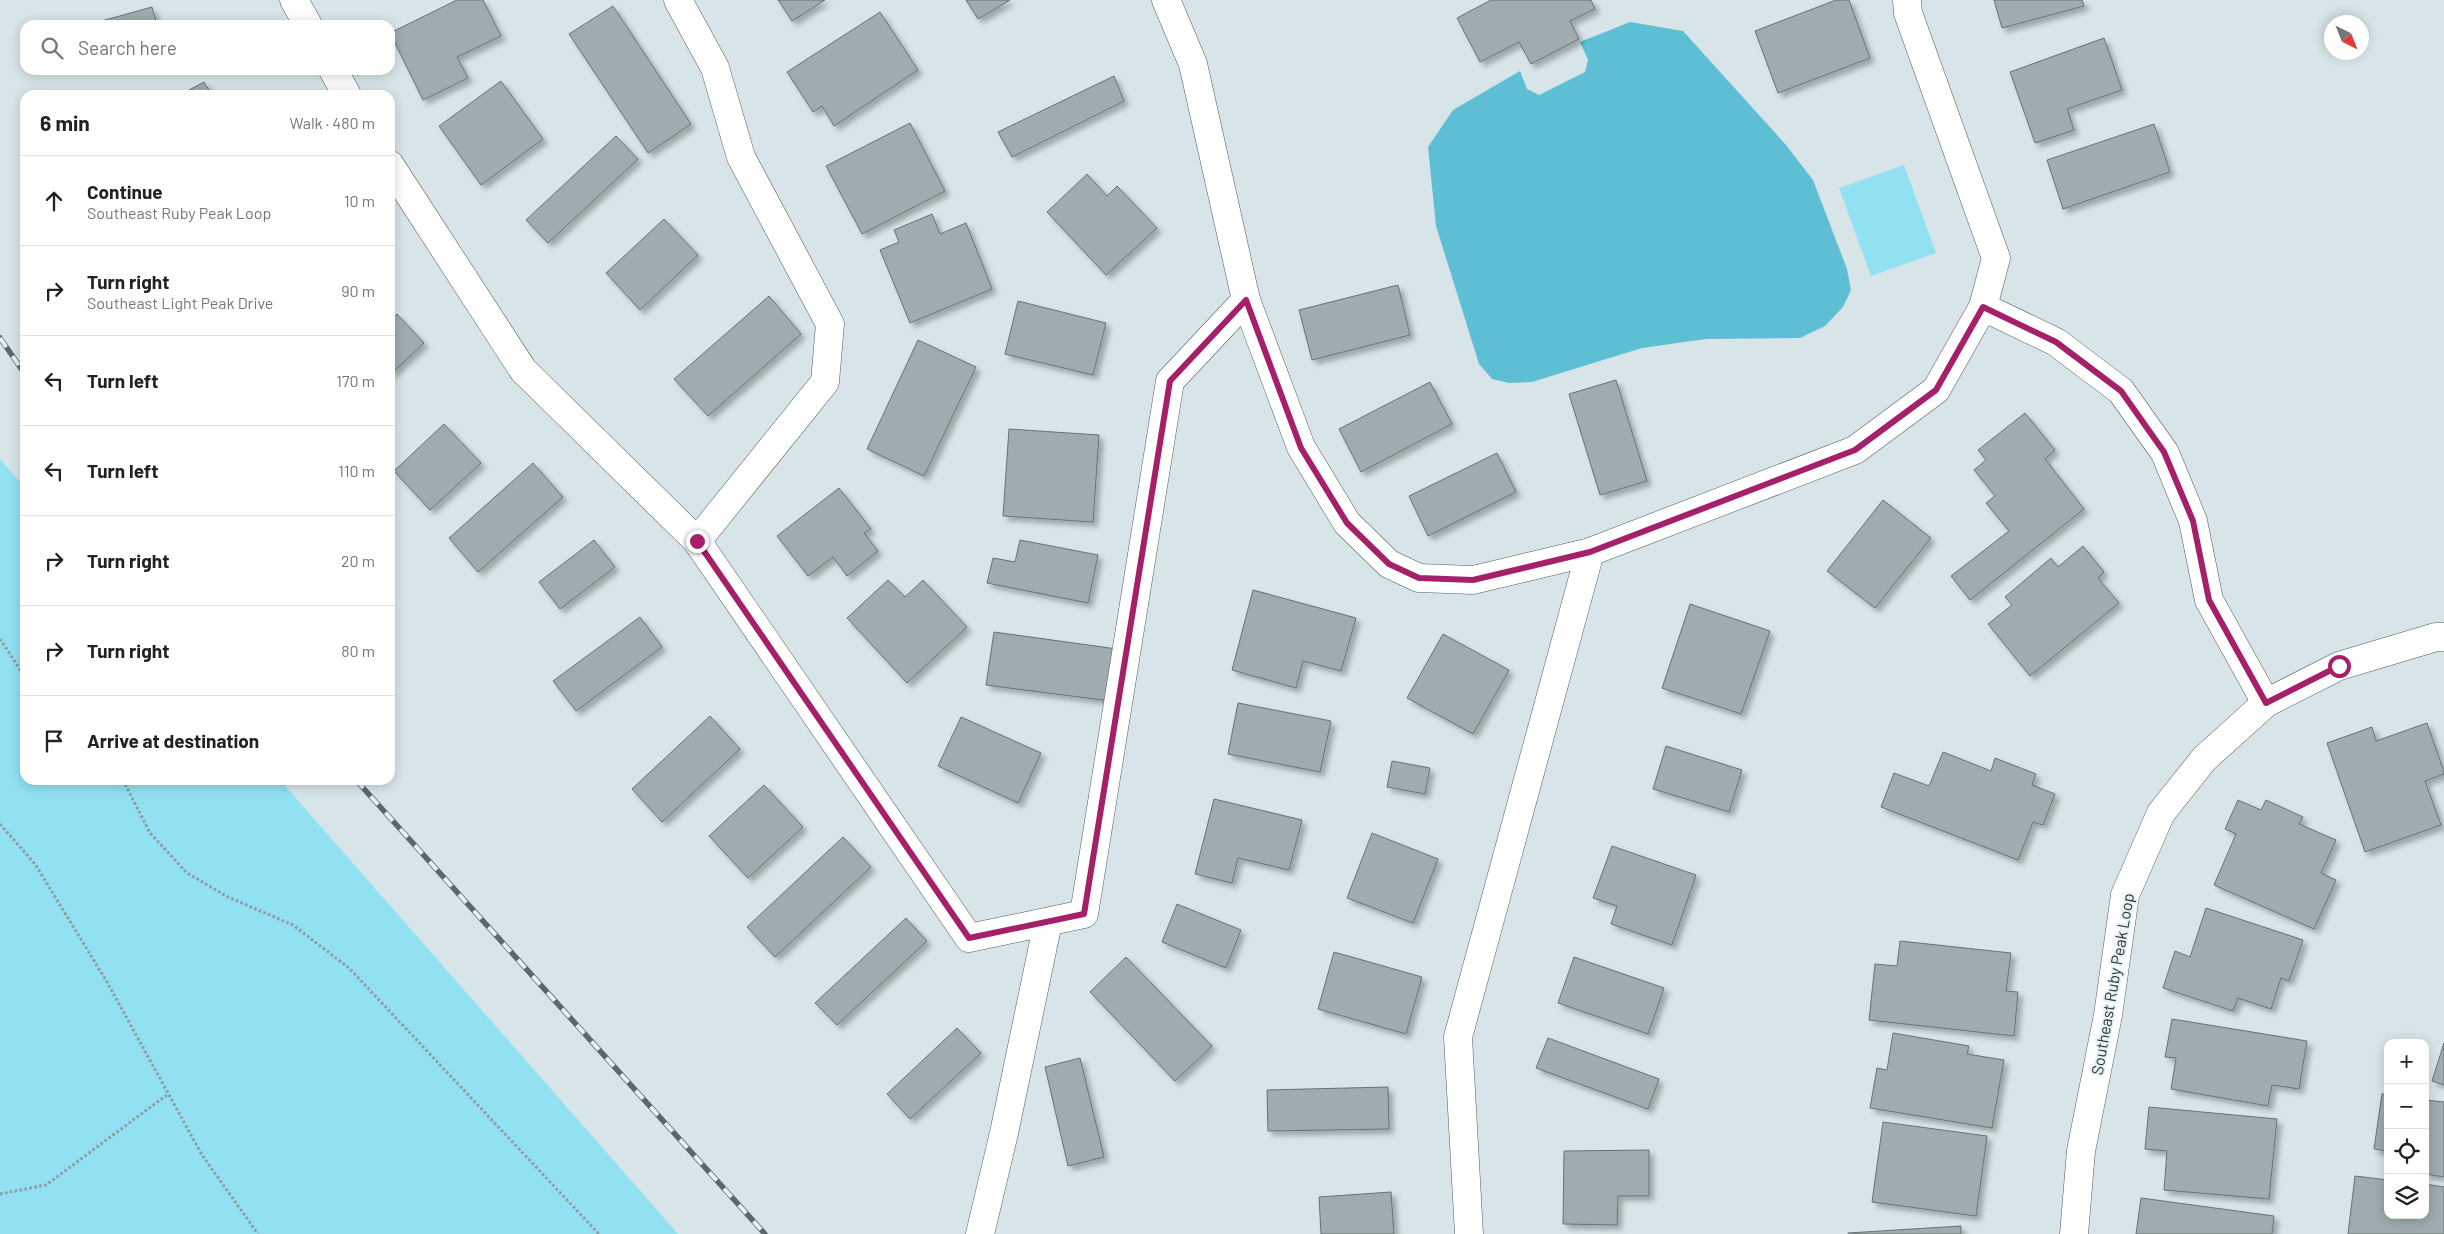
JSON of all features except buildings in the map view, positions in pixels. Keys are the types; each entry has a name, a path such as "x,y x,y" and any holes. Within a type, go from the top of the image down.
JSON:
{"street":[{"path":"294,0 305,20"},
{"path":"678,0 716,68 741,157 830,324 825,382 697,541"},
{"path":"1166,0 1193,64 1246,300 1301,448 1347,523 1389,564 1419,578 1473,580 1590,552 1855,450 1936,390 1983,307 1996,258 1908,13 1907,0"},
{"path":"336,75 344,90"},
{"path":"395,173 523,370 697,541 969,938 1084,914 1170,381 1246,300"},
{"path":"1983,307 2056,342 2121,391 2132,406 2164,452 2193,521 2209,600 2266,703"},
{"path":"1470,1234 1458,1037 1590,552"},
{"name":"Southeast Ruby Peak Loop","path":"2074,1234 2081,1151 2108,1015 2125,895 2161,813 2204,758 2266,703 2339,666 2436,637 2444,637"},
{"path":"980,1234 1004,1133 1048,922"}],"path":[{"path":"0,639 20,669"},
{"path":"126,785 150,833 187,873 228,897 293,925 350,968 583,1214 599,1234"},
{"path":"0,824 35,864 107,982 202,1155 258,1234"},
{"path":"0,1194 46,1185 168,1094"}],"shaded area":[{"path":"1630,22 1683,31 1786,145 1813,180 1847,269 1851,290 1843,307 1825,326 1800,338 1706,339 1642,348 1532,382 1509,383 1492,379 1479,364 1436,226 1428,147 1453,110 1520,71 1527,89 1539,95 1585,72 1588,60 1580,42"},
{"path":"1904,165 1936,253 1871,276 1839,188"},
{"path":"0,459 20,482 20,785 284,785 678,1234 0,1234"}],"railway":[{"path":"0,338 20,367"},
{"path":"361,785 765,1234"}],"route":[{"path":"697,541 969,938 1084,914 1170,381 1246,300 1301,448 1347,523 1389,564 1419,578 1473,580 1590,552 1855,450 1936,390 1983,307 2056,342 2121,391 2164,452 2193,521 2209,600 2266,703 2339,666"}]}
